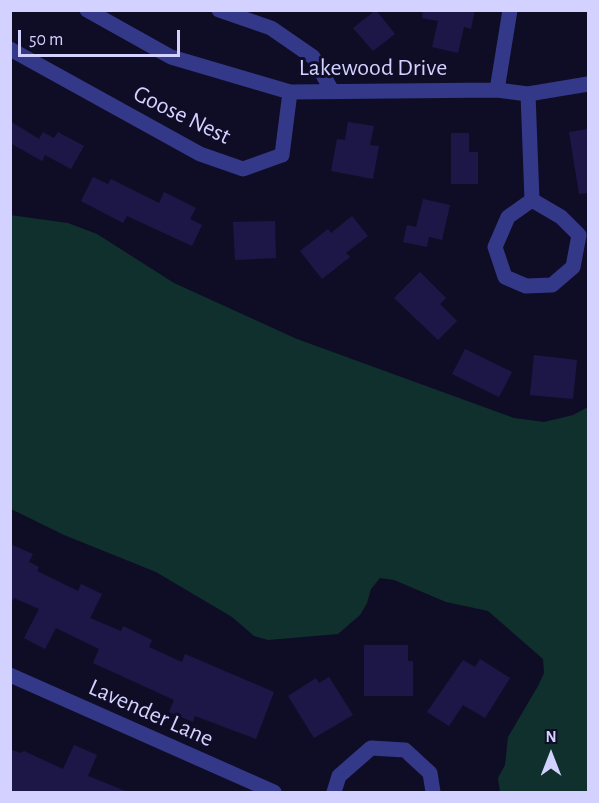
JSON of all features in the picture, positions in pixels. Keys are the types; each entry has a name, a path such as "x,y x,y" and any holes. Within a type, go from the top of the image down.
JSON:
{"street":[{"name":"Lakewood Drive","path":"87,10 171,57 290,92 497,90 528,94 588,84"},
{"path":"219,10 271,28 305,51 313,57 332,91"},
{"path":"497,90 510,10"},
{"name":"Goose Nest","path":"10,49 200,154 243,169 282,155 290,92"},
{"path":"528,94 532,200"},
{"path":"532,200 561,217 579,235 573,267 552,285 526,286 505,278 495,247 508,217 532,200"},
{"name":"Lavender Lane","path":"10,675 274,792"},
{"path":"334,792 339,776 371,748 405,750 430,773 433,792"}],"green space":[{"path":"10,215 68,223 97,234 174,283 297,339 514,418 544,422 573,415 588,407 588,792 500,792 498,778 505,765 508,737 544,673 543,659 488,611 446,602 394,580 380,578 371,589 360,615 338,634 268,640 254,636 232,617 156,572 64,535 11,509"}],"building":[{"path":"376,10 395,34 373,51 353,28"},
{"path":"423,10 475,10 471,29 464,27 458,53 432,47 438,21 422,18"},
{"path":"10,121 39,139 43,132 54,138 58,132 84,146 71,169 45,155 42,161 10,143"},
{"path":"348,122 374,126 370,145 379,146 373,179 331,171 337,139 345,140"},
{"path":"588,129 588,193 579,194 569,132"},
{"path":"451,133 469,133 469,152 478,152 478,184 451,184"},
{"path":"93,177 108,184 111,179 159,203 164,192 196,208 190,219 202,225 192,246 127,216 123,223 81,201"},
{"path":"423,199 450,205 442,240 429,237 427,247 403,242 407,225 416,227"},
{"path":"352,216 368,236 346,253 350,257 322,279 300,251 328,229 331,233"},
{"path":"275,221 276,258 235,260 233,222"},
{"path":"420,272 446,298 440,304 457,321 438,340 394,298"},
{"path":"465,349 512,372 499,397 452,374"},
{"path":"534,355 577,360 573,399 530,395"},
{"path":"10,544 33,554 29,562 39,567 37,571 78,591 81,584 102,594 90,618 121,631 123,626 152,640 149,647 182,662 185,654 274,692 256,739 195,716 193,722 169,712 174,700 93,663 99,649 56,628 45,649 24,638 39,609 14,598 10,605"},
{"path":"364,645 408,645 408,661 413,661 413,696 364,696"},
{"path":"480,659 510,678 485,718 463,705 449,726 427,712 463,660 475,667"},
{"path":"329,677 353,715 314,738 288,696 316,678 319,683"},
{"path":"74,745 97,755 88,776 128,792 10,792 10,749 20,753 24,751 63,769"}]}
